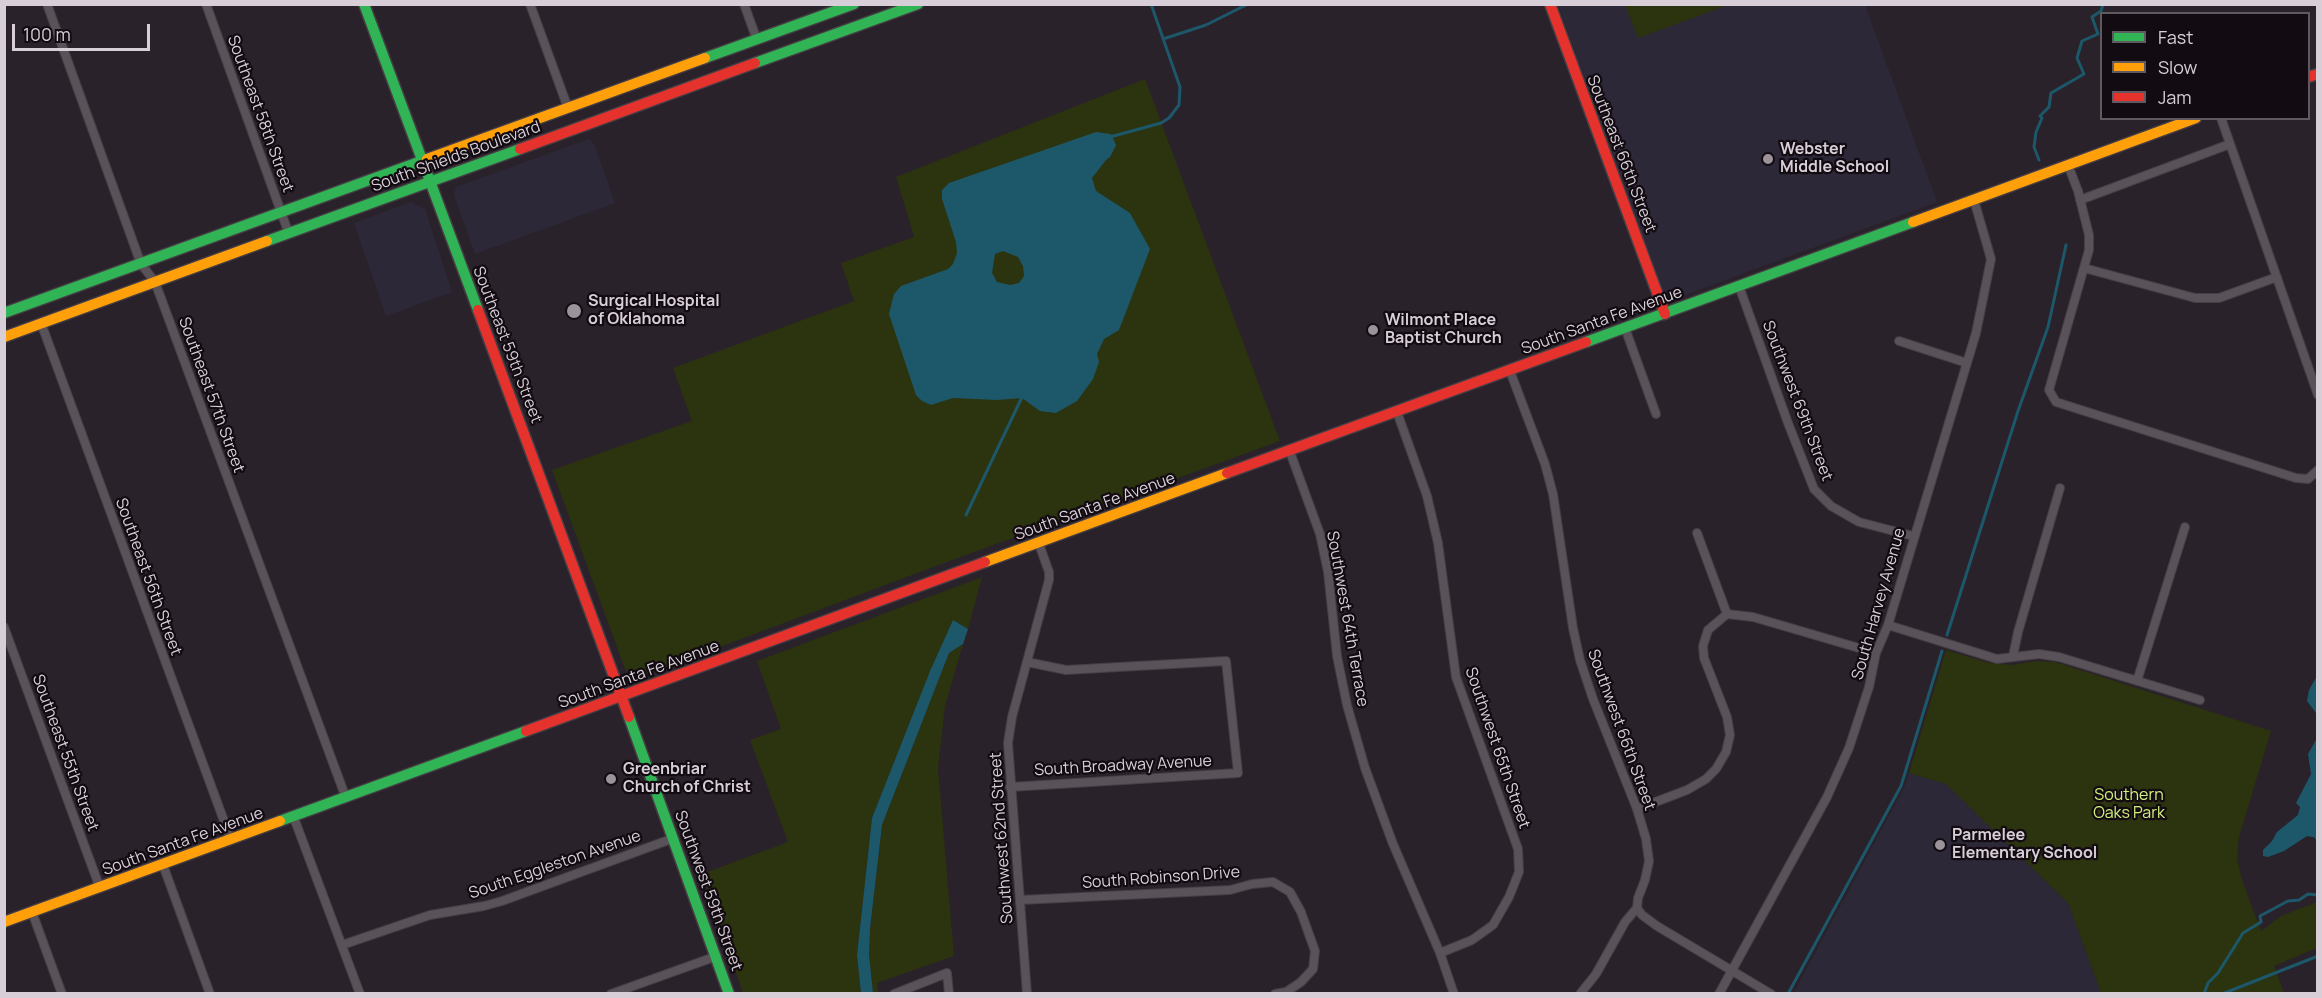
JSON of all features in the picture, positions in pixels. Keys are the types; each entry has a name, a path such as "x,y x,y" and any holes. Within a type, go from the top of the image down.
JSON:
{"main road":[{"name":"Southeast 59th Street","path":"364,4 622,697"},
{"name":"South Shields Boulevard","path":"4,313 854,4"},
{"name":"South Shields Boulevard","path":"4,337 918,4"},
{"name":"Southeast 66th Street","path":"1550,4 1665,314"},
{"path":"686,66 693,86"},
{"name":"South Santa Fe Avenue","path":"4,922 294,818 2191,120"},
{"name":"Southwest 59th Street","path":"622,697 729,993"}],"street":[{"name":"Southeast 58th Street","path":"206,4 289,234"},
{"path":"530,4 568,108"},
{"path":"744,4 757,40"},
{"name":"Southeast 57th Street","path":"50,5 141,264 155,282 346,798"},
{"path":"2222,120 2318,395"},
{"path":"2080,200 2230,144"},
{"path":"2068,165 2089,235 2089,250 2049,390 2056,402 2296,478 2308,479 2318,470"},
{"name":"South Harvey Avenue","path":"1719,993 1827,797 1849,748 1869,687 1876,653 1888,625 1976,333 1990,259 1974,200"},
{"path":"2084,268 2195,298 2219,298 2277,277"},
{"name":"Southwest 69th Street","path":"1739,286 1814,489 1831,506 1859,522 1913,536"},
{"name":"Southeast 56th Street","path":"41,323 231,840"},
{"path":"1625,328 1656,414"},
{"path":"1899,341 1967,363"},
{"name":"Southwest 66th Street","path":"1510,371 1545,464 1553,494 1572,628 1580,660 1637,809 1649,861 1637,908"},
{"name":"Southwest 65th Street","path":"1396,412 1427,496 1438,543 1456,677 1518,849 1519,872 1509,897 1493,925 1472,940 1440,953"},
{"name":"Southwest 64th Terrace","path":"1290,452 1320,534 1328,572 1337,656 1347,705 1365,768 1393,844 1440,953 1454,993"},
{"path":"2013,656 2060,488"},
{"path":"2137,681 2185,527"},
{"path":"1697,533 1727,614"},
{"name":"Southwest 62nd Street","path":"1027,993 1008,758 1009,730 1049,580 1049,572 1039,544"},
{"path":"1637,809 1687,790 1706,779 1716,769 1726,752 1730,735 1727,717 1704,658 1703,646 1708,630 1727,614 1753,617 1876,653"},
{"path":"1888,625 1997,659 2039,654 2059,657 2200,700"},
{"name":"Southeast 55th Street","path":"4,627 100,888"},
{"name":"South Broadway Avenue","path":"1010,787 1238,773 1226,661 1066,670 1027,662"},
{"path":"294,818 360,993"},
{"name":"South Eggleston Avenue","path":"342,945 430,915 502,901 674,838"},
{"path":"163,865 210,993"},
{"name":"South Robinson Drive","path":"1020,900 1230,890 1252,884 1273,882 1290,892 1315,951 1313,969 1301,982 1286,992 1275,993"},
{"path":"1580,993 1596,974 1625,922 1637,908 1642,915 1657,926 1771,993"},
{"path":"32,912 62,993"},
{"path":"611,993 717,956"},
{"path":"894,993 947,973 949,993"}],"shaded area":[{"name":"Webster Middle School","path":"1558,5 1865,5 1937,202 1674,299 1671,298 1664,292"},
{"path":"589,139 594,144 615,203 475,254 454,195 456,187"},
{"path":"411,202 425,209 452,292 386,316 354,223"},
{"name":"Parmelee Elementary School","path":"1909,773 1946,784 2068,903 2101,993 1793,994 1904,788"}],"green space":[{"path":"1625,4 1728,5 1638,38"},
{"path":"1145,79 1280,441 640,677 630,674 625,669 552,470 692,421 673,368 854,301 841,263 914,237 896,177"},
{"path":"982,577 968,629 953,620 930,671 872,818 857,955 861,993 743,993 702,874 788,842 750,740 781,729 757,661"},
{"path":"963,644 945,706 938,768 954,956 877,983 878,993 873,994 869,955 870,929 882,825 949,653"},
{"name":"Southern Oaks Park","path":"1946,650 1989,663 2011,665 2037,661 2055,662 2271,731 2239,837 2237,859 2243,883 2261,931 2281,916 2317,902 2317,948 2274,966 2284,993 2101,993 2068,903 1946,784 1909,773"}],"water":[{"path":"1096,132 1111,134 1116,145 1110,157 1092,178 1096,191 1130,213 1150,249 1119,330 1104,339 1097,354 1099,362 1093,379 1077,401 1056,413 1040,411 1022,398 997,400 953,398 931,405 916,395 889,314 894,294 901,286 948,269 953,264 957,253 956,242 942,199 942,190 949,183","holes":["1003,251 1018,257 1023,266 1024,276 1019,283 1010,285 997,282 992,273 995,254"]},
{"path":"953,620 968,629 963,644 949,653 882,825 870,929 869,955 873,993 861,993 857,955 872,818 930,671"},
{"path":"2317,676 2318,712 2316,713 2307,701 2309,690"},
{"path":"2317,738 2317,838 2307,836 2284,851 2268,857 2263,856 2263,850 2277,832 2298,815 2300,807 2296,803 2311,774 2308,754"}],"waterway":[{"path":"1110,137 1161,123 1169,118 1179,105 1180,87 1151,4"},
{"path":"1163,39 1206,25 1248,4"},
{"path":"2039,160 2034,147 2036,132 2042,118 2040,116 2049,107 2051,93 2084,74 2077,58 2082,41 2098,34 2092,17 2101,11 2103,4"},
{"path":"1947,635 2018,411 2048,327 2066,245"},
{"path":"4,350 4,357"},
{"path":"966,515 1023,395"},
{"path":"1789,992 1901,786 1942,651"},
{"path":"2316,837 2318,841"},
{"path":"2204,994 2208,983 2218,973 2243,933 2261,922 2260,916 2288,901 2299,900 2308,894 2318,895"},
{"path":"2222,994 2318,956"}],"traffic: fast":[{"path":"364,4 478,310"},
{"path":"705,58 854,4"},
{"path":"755,63 918,4"},
{"path":"267,241 520,149"},
{"path":"4,313 427,159"},
{"path":"1586,342 1913,222"},
{"path":"629,717 729,994"},
{"path":"280,821 526,731"}],"traffic: slow":[{"path":"427,159 705,58"},
{"path":"1913,222 2191,120"},
{"path":"4,337 267,241"},
{"path":"985,562 1227,473"},
{"path":"4,922 280,821"}],"traffic: jam":[{"path":"1550,4 1665,314"},
{"path":"520,149 755,63"},
{"path":"2310,76 2318,74"},
{"path":"478,310 629,717"},
{"path":"1227,473 1586,342"},
{"path":"526,731 985,562"}],"place":[{"name":"Webster Middle School","path":"1768,159"},
{"name":"Surgical Hospital of Oklahoma","path":"574,311"},
{"name":"Wilmont Place Baptist Church","path":"1373,330"},
{"name":"Greenbriar Church of Christ","path":"611,779"},
{"name":"Parmelee Elementary School","path":"1940,845"}]}
